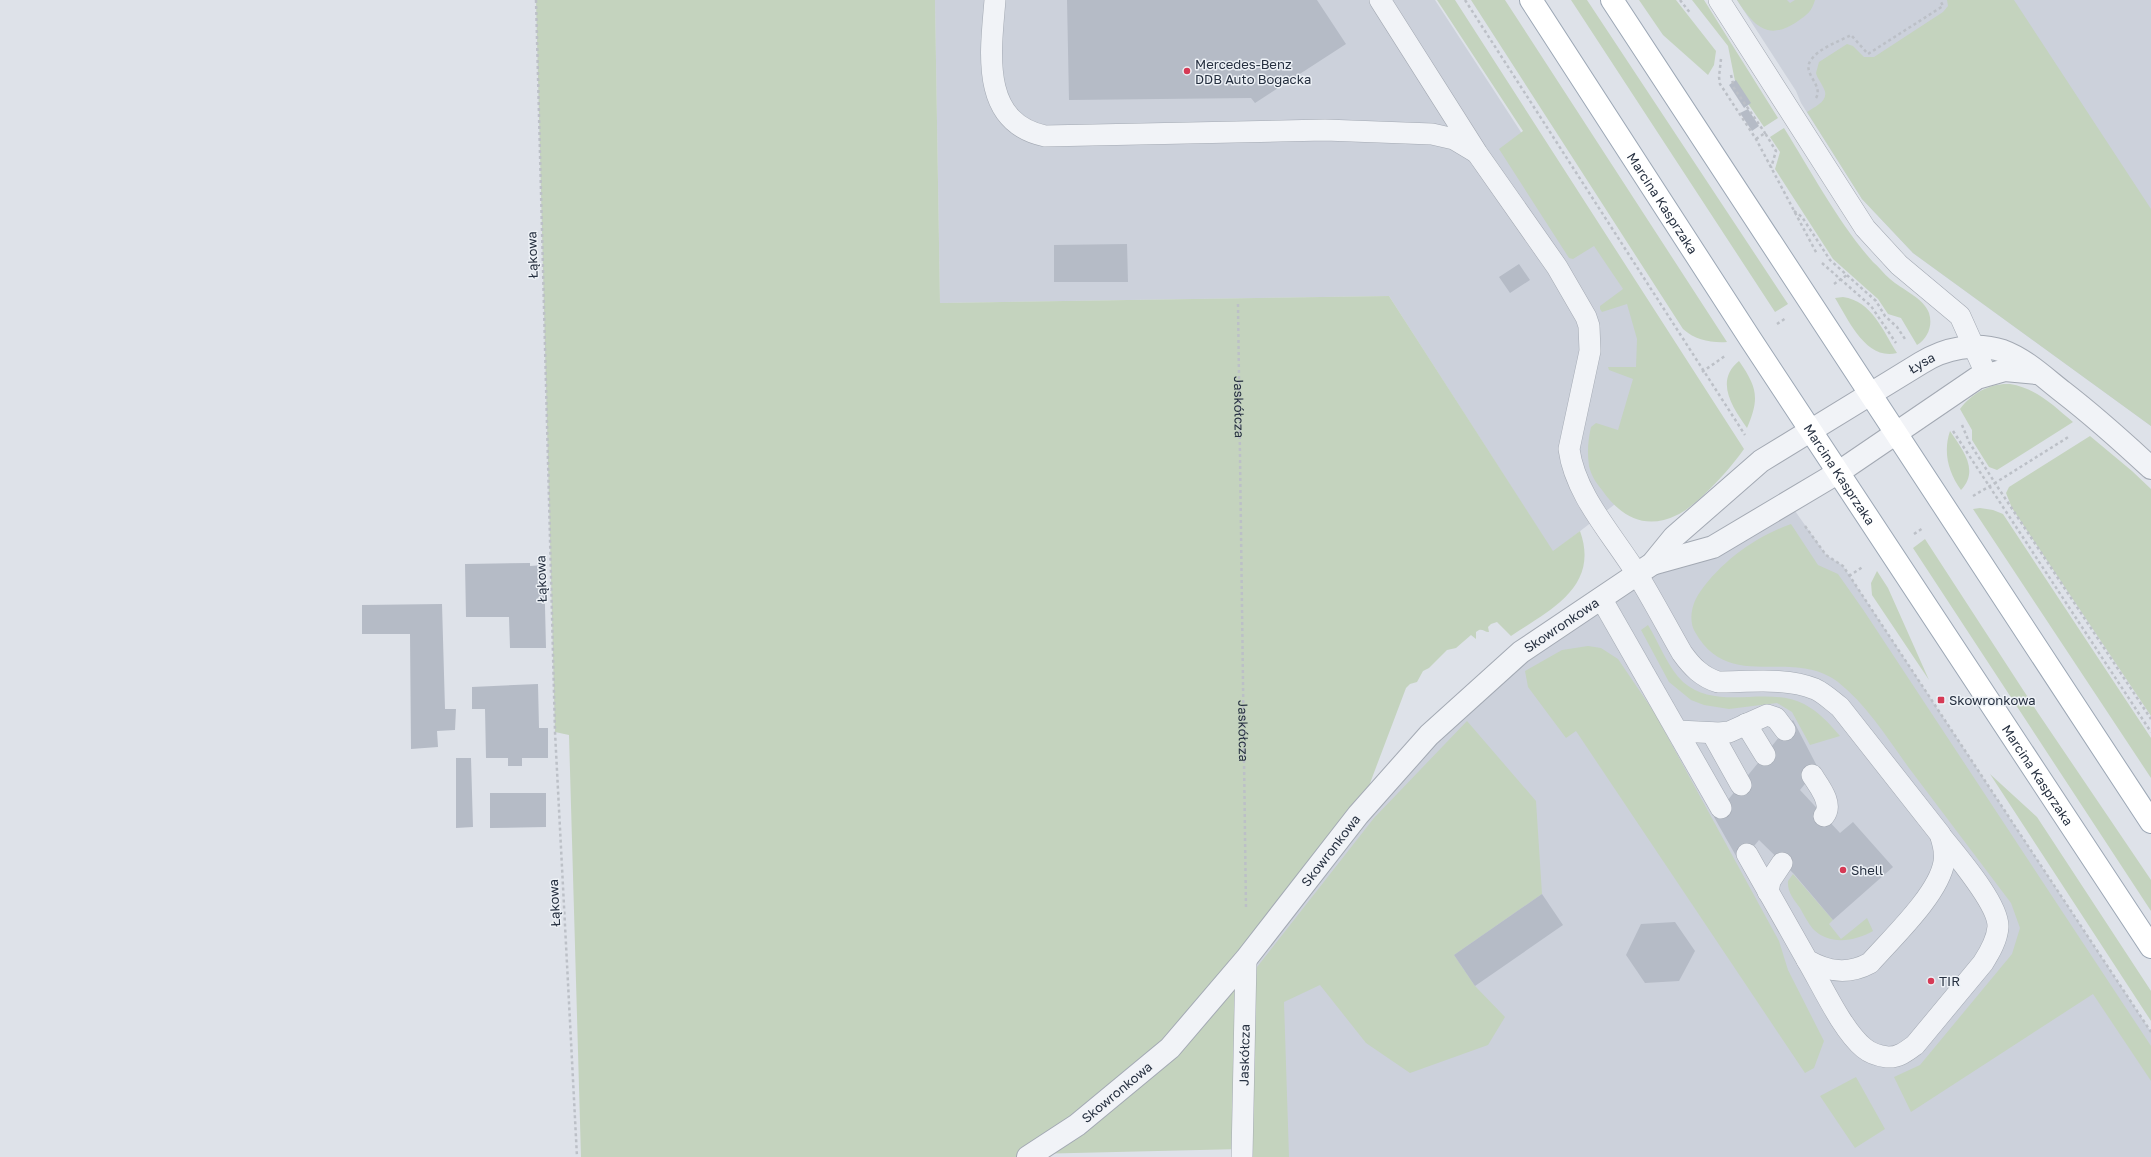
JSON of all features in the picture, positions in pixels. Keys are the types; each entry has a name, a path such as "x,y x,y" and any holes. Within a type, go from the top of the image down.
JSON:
{"main road":[{"name":"Marcina Kasprzaka","path":"1531,0 1811,430 2151,947"},
{"path":"1612,0 1869,395 1896,433 2151,822"}],"street":[{"name":"Łysa","path":"1811,430 1934,354 1951,349 1973,347 2003,352 2041,374 2097,419 2151,468"},
{"path":"1896,433 1937,406 1968,383 1986,374 2004,370 2041,374"},
{"name":"Skowronkowa","path":"1028,1157 1077,1125 1170,1048 1246,959 1358,815 1429,735 1521,652 1644,569 1674,537 1761,461 1811,430"},
{"name":"Skowronkowa","path":"1644,569 1713,547 1839,472 1896,433"}],"lane":[{"path":"995,0 991,50 992,74 996,95 1012,117 1022,127 1036,134 1045,136 1325,130 1424,134 1454,139 1476,153"},
{"path":"1380,0 1476,153 1557,267 1589,326 1590,351 1569,449 1572,465 1579,484 1644,569 1682,653 1700,673 1708,679 1718,682 1785,682 1801,685 1815,689 1840,707 1940,834 1993,908 1998,925 1994,944 1983,963 1915,1045 1902,1054 1888,1057 1870,1052 1863,1048 1845,1024 1747,854"},
{"path":"1719,0 1865,228 1899,265 1960,316 1986,374"},
{"path":"1602,598 1721,808"},
{"path":"1678,731 1712,733 1729,732 1767,716 1776,718 1785,730"},
{"path":"1746,724 1765,755"},
{"path":"1712,733 1741,785"},
{"path":"1812,775 1827,802 1827,810 1824,816"},
{"path":"1807,960 1819,967 1845,972 1859,969 1870,963 1934,889 1944,862 1944,849 1940,834"},
{"path":"1768,892 1770,881 1782,863"},
{"name":"Jaskółcza","path":"1242,1157 1246,959"}],"path":[{"name":"Łąkowa","path":"536,0 555,732 577,1157"},
{"path":"1756,139 1810,104 1819,94 1808,70 1810,62 1818,53 1851,35 1868,54 1943,6 1940,0"},
{"path":"1720,55 1720,84 1756,139 1822,263 1871,306 1912,368"},
{"path":"1731,72 1734,88 1776,151 1771,168"},
{"name":"Jaskółcza","path":"1238,304 1246,911"},
{"path":"1937,406 2151,732"},
{"path":"1995,483 2097,419"}],"shaded area":[{"name":"Mercedes-Benz DDB Auto Bogacka","path":"935,0 1435,0 1691,393 1676,457 1553,552 1389,296 940,303"},
{"path":"1737,0 2151,0 2151,426 1913,253 1862,199 1801,103 1796,91"},
{"path":"1788,501 1826,555 1843,566 2151,1032 2151,1157 1249,1157 1246,959 1429,735 1652,564"}],"green space":[{"path":"536,0 935,0 940,303 1389,296 1553,551 1580,531 1584,551 1583,567 1577,582 1568,595 1541,616 1511,636 1497,622 1488,627 1489,632 1481,630 1476,632 1476,639 1471,635 1456,648 1447,650 1429,668 1423,671 1417,682 1410,684 1406,688 1358,815 1246,959 1246,981 1374,818 1467,721 1536,801 1542,894 1454,955 1475,986 1505,1017 1488,1045 1410,1073 1366,1043 1320,985 1284,1002 1289,1157 1243,1157 1242,1149 1032,1154 1028,1157 581,1157 569,735 555,732"},
{"path":"1437,0 1455,0 1744,449 1731,466 1704,495 1694,504 1677,515 1665,520 1654,522 1644,521 1625,514 1609,499 1592,476 1588,456 1591,427 1596,423 1618,430 1633,379 1609,370 1608,367 1636,367 1637,339 1627,304 1602,312 1600,309 1600,306 1623,289 1594,246 1573,259 1569,258 1499,149 1523,131"},
{"path":"1471,0 1505,0 1727,342 1704,340 1693,336 1683,329"},
{"path":"1571,0 1587,0 1788,304 1775,312"},
{"path":"1639,0 1676,0 1716,51 1714,65 1708,75 1663,35"},
{"path":"1692,0 1704,0 1778,118 1764,127 1736,86 1728,46"},
{"path":"1737,0 1787,0 1790,3 1795,0 1815,0 1809,12 1798,21 1778,30 1770,30 1756,24"},
{"path":"1947,0 2014,0 2151,209 2151,426 1913,253 1862,199 1807,112 1818,105 1825,96 1825,92 1816,73 1819,62 1847,44 1853,46 1864,57 1874,57 1943,12 1948,6"},
{"path":"1784,128 1837,214 1861,247 1888,277 1917,298 1926,308 1929,313 1930,327 1927,335 1917,345 1901,318 1888,314 1878,299 1833,259 1775,169 1780,152 1770,137"},
{"path":"1843,297 1862,304 1876,318 1897,353 1886,354 1876,351 1867,345 1852,327 1835,298"},
{"path":"1739,361 1750,378 1755,393 1754,409 1747,428 1736,412 1728,394 1727,386 1728,377 1732,369"},
{"path":"2010,384 2028,389 2044,398 2073,422 1997,470 1989,467 1972,440 1972,430 1960,409 1970,398 1982,390 1995,385"},
{"path":"1950,431 1964,452 1969,467 1969,475 1961,490 1953,476 1948,462 1947,447"},
{"path":"2090,436 2151,489 2151,716 2012,508 2006,493 2009,487"},
{"path":"1980,508 1993,510 2003,514 2151,738 2151,778 1973,509"},
{"path":"1791,524 1818,565 1838,574 1864,611 2151,1046 2151,1081 2093,994 1911,1112 1894,1077 1920,1065 2012,954 2020,928 2011,903 1868,712 1849,691 1838,682 1820,672 1801,668 1743,665 1725,661 1709,650 1695,632 1691,617 1693,606 1697,596 1718,570 1752,543"},
{"path":"1925,539 2038,713 2151,880 2151,911 1913,548"},
{"path":"1877,571 1888,588 1929,680 1872,595 1871,583"},
{"path":"1648,625 1673,670 1683,682 1696,691 1726,697 1774,697 1790,699 1804,704 1819,714 1840,736 1810,745 1792,712 1777,703 1729,709 1704,705 1691,700 1669,682 1641,630"},
{"path":"1588,646 1601,648 1618,659 1654,712 1779,941 1788,970 1824,1041 1814,1068 1805,1073 1576,731 1566,738 1528,687 1525,671 1562,650"},
{"path":"1990,774 2037,817 2151,991 2151,1021"},
{"path":"1793,874 1833,920 1829,924 1841,939 1867,918 1873,931 1858,937 1843,940 1827,938 1820,934 1811,927 1793,899 1788,881"},
{"path":"1856,1077 1885,1129 1855,1148 1820,1096"}],"building":[{"name":"Mercedes-Benz DDB Auto Bogacka","path":"1067,0 1317,0 1346,44 1255,103 1251,98 1069,100"},
{"path":"1736,80 1751,103 1744,108 1729,85"},
{"path":"1748,109 1759,126 1752,131 1740,113"},
{"path":"1127,244 1128,282 1054,282 1054,245"},
{"path":"1519,264 1530,280 1510,293 1499,277"},
{"path":"530,563 530,566 544,565 546,648 510,648 509,617 466,617 465,564"},
{"path":"442,604 445,709 456,709 455,730 437,731 438,747 411,749 410,634 362,634 362,605"},
{"path":"538,684 539,728 548,728 548,758 522,758 522,766 508,766 508,758 486,758 485,709 472,709 472,687"},
{"path":"1793,720 1818,768 1800,790 1840,833 1853,822 1893,867 1833,920 1794,874 1759,840 1740,863 1714,817"},
{"path":"456,758 471,758 473,827 456,828"},
{"path":"490,793 546,793 546,827 490,828"},
{"path":"1542,894 1563,925 1475,986 1454,955"},
{"path":"1675,922 1695,951 1679,981 1645,983 1626,955 1641,924"}],"place":[{"name":"Mercedes-Benz DDB Auto Bogacka","path":"1187,71"},
{"name":"Skowronkowa","path":"1941,700"},
{"name":"Shell","path":"1843,870"},
{"name":"TIR","path":"1931,981"}]}
